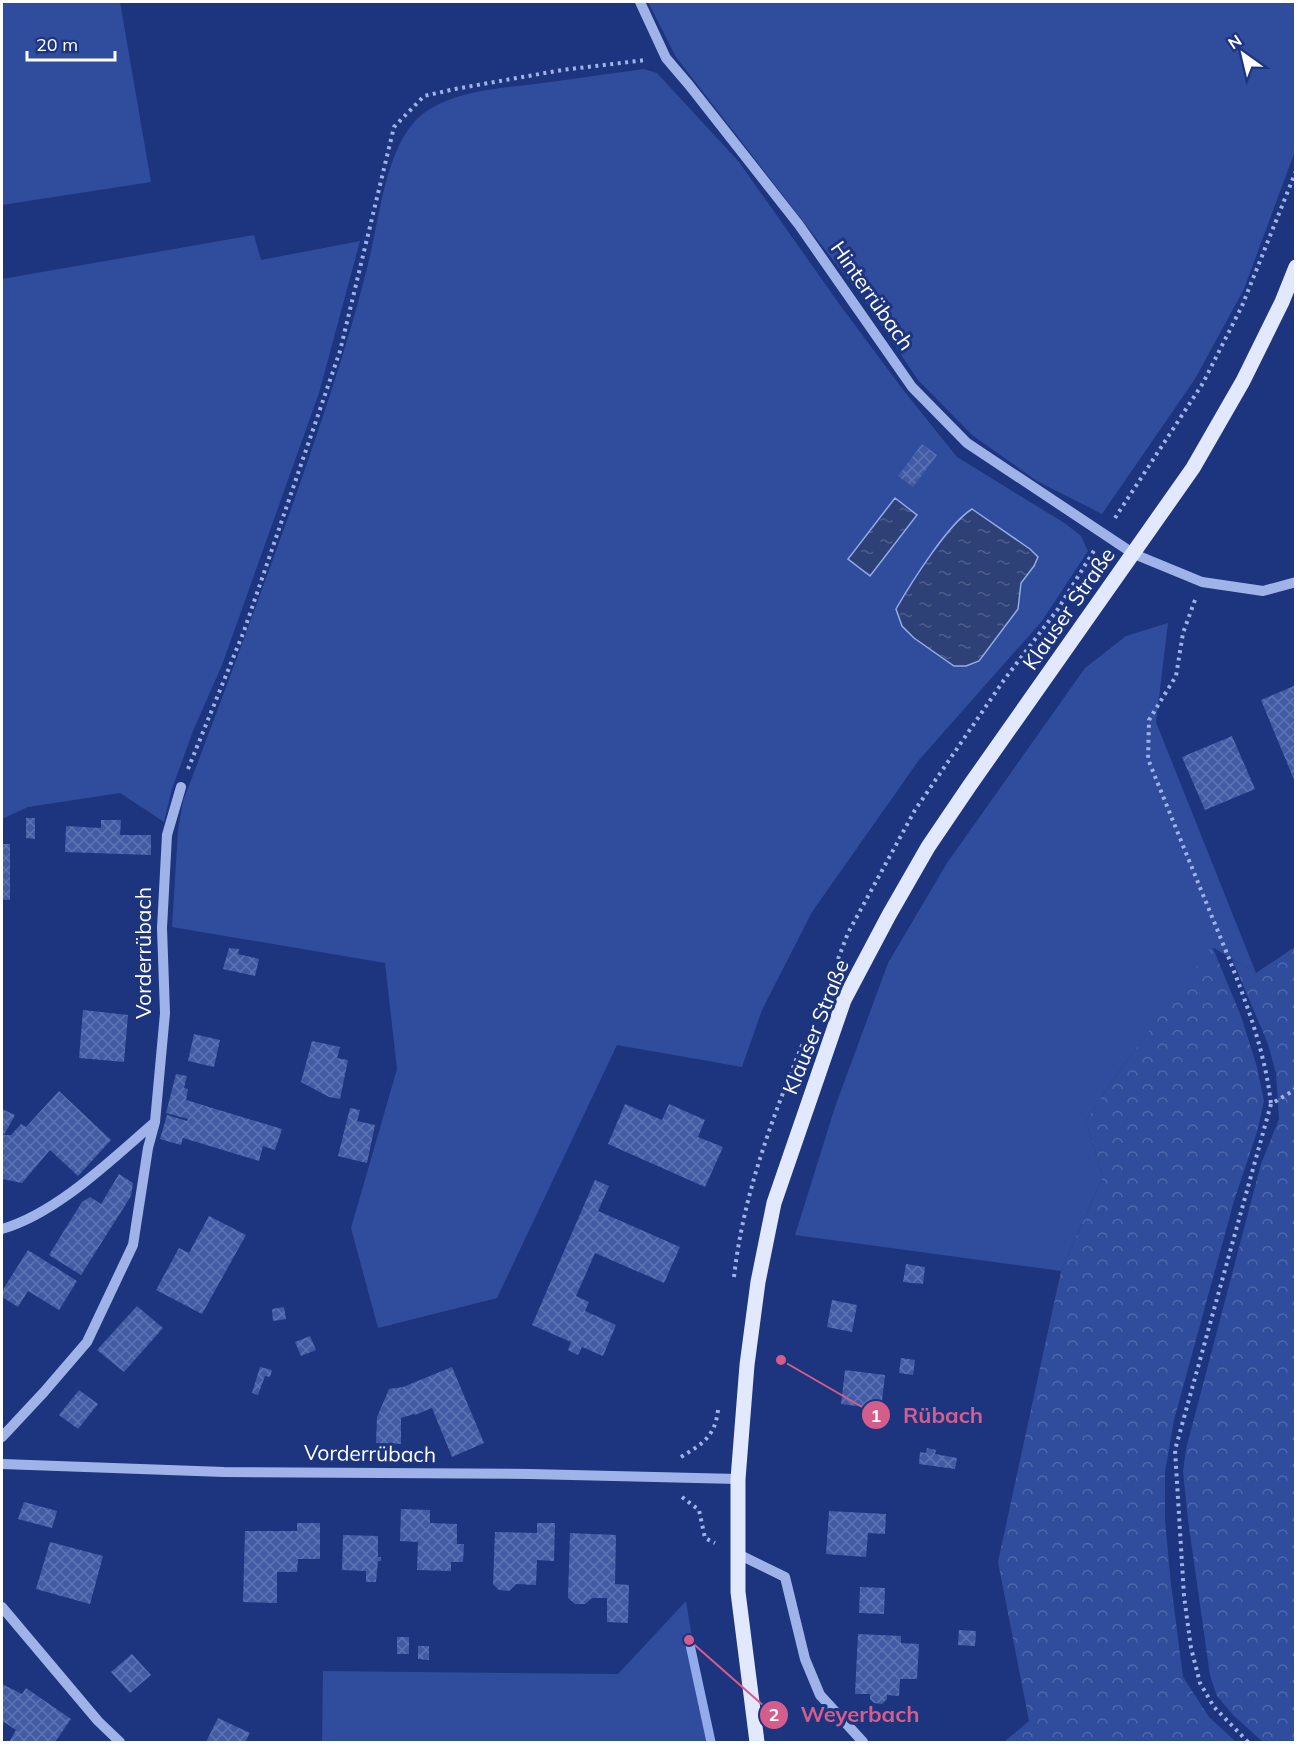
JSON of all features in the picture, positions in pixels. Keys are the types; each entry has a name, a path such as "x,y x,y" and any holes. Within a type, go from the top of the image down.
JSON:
{"main road":[{"name":"Klauser Straße","path":"757,1743 738,1592 738,1479 747,1365 758,1282 774,1203 844,1000 928,847 1192,468 1243,381 1282,302 1296,267"}],"street":[{"name":"Hinterrübach","path":"640,2 666,58 799,225 912,387 967,443 1134,554"},
{"name":"Klauser Straße","path":"1134,554 1202,582 1263,591 1296,582"},
{"name":"Vorderrübach","path":"2,1437 87,1342 134,1245 148,1148 155,1122 165,1013 162,928 167,835 181,787"},
{"path":"2,1229 19,1224 82,1185 155,1122"},
{"name":"Vorderrübach","path":"2,1464 224,1472 531,1474 738,1479"},
{"path":"738,1554 785,1577 805,1659 820,1695 863,1743"},
{"path":"2,1607 98,1721 120,1743"}],"path":[{"path":"181,787 244,631 340,351 394,127 424,96 562,70 666,58"},
{"path":"1202,582 1183,633 1176,676 1149,720 1148,759 1240,988 1260,1045 1268,1076 1271,1104 1175,1450 1184,1596 1191,1648 1200,1683 1214,1707 1248,1743"},
{"path":"1271,1104 1296,1089"}],"green space":[{"path":"2,2 120,2 151,182 2,205"},
{"path":"648,2 1295,2 1295,151 1244,289 1195,379 1102,514 1037,481 972,435 918,380 864,300 676,57"},
{"path":"644,69 657,73 739,162 840,305 957,457 1066,524 1081,536 1088,551 1042,621 919,760 812,912 762,1010 742,1067 617,1045 497,1298 378,1328 351,1228 397,1069 385,963 172,927 178,830 183,801 264,585 322,419 360,296 390,168 405,134 428,110 459,96 494,89"},
{"path":"254,235 261,260 360,241 319,393 222,665 193,731 172,789 164,822 120,793 28,807 2,819 2,279"},
{"path":"1168,623 1156,722 1256,973 1212,947 1114,1078 1086,1121 1103,1177 1061,1271 795,1235 835,1107 888,963 947,863 1085,668 1126,636"},
{"path":"1212,946 1241,1016 1257,1067 1264,1101 1174,1420 1165,1472 1165,1521 1183,1677 1209,1717 1236,1742 1004,1742 1029,1721 998,1562 1061,1271 1103,1177 1086,1121 1114,1078"},
{"path":"1295,947 1296,1742 1263,1742 1233,1715 1217,1696 1210,1675 1183,1471 1186,1449 1261,1164 1279,1119 1276,1073 1268,1044 1232,959 1256,973"},
{"path":"686,1601 709,1742 322,1742 323,1671 618,1674"}],"water":[{"path":"895,498 917,515 870,576 848,559"},
{"path":"972,509 1038,557 1021,583 1018,609 979,661 966,666 954,666 914,638 902,626 896,609 941,540"}],"building":[{"path":"922,444 937,455 913,487 898,476"},
{"path":"1296,685 1296,782 1295,782 1261,700"},
{"path":"1232,736 1255,789 1205,810 1182,757"},
{"path":"26,818 35,818 35,839 26,838"},
{"path":"101,820 121,820 120,835 151,835 151,855 65,852 66,826 101,828"},
{"path":"2,844 10,844 10,900 2,900"},
{"path":"229,948 239,949 238,954 259,959 255,976 223,969"},
{"path":"83,1010 128,1015 124,1062 79,1058"},
{"path":"194,1034 220,1040 214,1067 188,1061"},
{"path":"312,1041 340,1047 337,1058 348,1060 340,1099 329,1097 301,1082"},
{"path":"176,1074 187,1076 184,1088 188,1089 186,1100 282,1129 275,1150 263,1146 259,1161 183,1138 181,1145 160,1139 167,1115 187,1121 188,1119 166,1113"},
{"path":"59,1091 111,1140 78,1176 50,1150 22,1183 2,1179 2,1109 15,1115 4,1135 11,1135 21,1124 26,1127"},
{"path":"625,1104 662,1120 669,1104 705,1120 698,1137 723,1147 705,1187 608,1144"},
{"path":"350,1108 360,1110 357,1121 375,1125 367,1163 338,1156"},
{"path":"119,1174 133,1183 131,1196 81,1275 49,1255 82,1202 90,1197 101,1204"},
{"path":"595,1180 609,1186 598,1211 680,1247 664,1283 595,1253 576,1296 589,1302 585,1311 616,1325 603,1356 582,1347 578,1355 568,1350 571,1342 532,1325"},
{"path":"209,1216 246,1235 202,1314 156,1290 179,1248 189,1253"},
{"path":"28,1250 77,1281 59,1310 28,1291 18,1307 2,1297 2,1291"},
{"path":"906,1264 925,1267 923,1284 903,1282"},
{"path":"832,1300 857,1305 852,1332 827,1327"},
{"path":"137,1306 163,1328 124,1372 97,1350"},
{"path":"284,1307 286,1319 273,1321 272,1309"},
{"path":"310,1336 316,1350 301,1356 295,1342"},
{"path":"901,1358 915,1360 913,1375 899,1373"},
{"path":"260,1367 272,1370 270,1377 265,1376 258,1395 252,1393"},
{"path":"452,1367 484,1443 452,1457 432,1408 401,1418 401,1444 376,1443 377,1417 389,1389 403,1387"},
{"path":"845,1370 885,1375 881,1409 841,1404"},
{"path":"79,1390 98,1404 78,1429 59,1415"},
{"path":"927,1448 936,1450 935,1454 957,1458 955,1469 919,1464 920,1452 926,1453"},
{"path":"24,1502 57,1511 52,1528 18,1519"},
{"path":"401,1509 430,1510 430,1523 457,1524 457,1544 464,1544 463,1562 451,1562 451,1571 417,1570 418,1542 400,1541"},
{"path":"829,1511 886,1514 885,1534 868,1533 866,1557 826,1554"},
{"path":"297,1523 320,1523 320,1559 298,1559 297,1572 277,1572 277,1603 243,1602 245,1531 297,1531"},
{"path":"537,1523 555,1523 554,1561 537,1560 536,1585 516,1584 509,1591 499,1590 493,1584 495,1532 537,1533"},
{"path":"570,1533 616,1535 615,1584 629,1585 628,1623 607,1622 607,1598 592,1598 585,1604 575,1604 568,1598"},
{"path":"343,1535 378,1536 378,1557 381,1557 381,1561 378,1561 376,1582 366,1582 366,1571 342,1570"},
{"path":"50,1542 103,1556 90,1604 36,1589"},
{"path":"860,1587 885,1588 884,1614 859,1613"},
{"path":"959,1630 976,1631 975,1646 958,1645"},
{"path":"858,1634 901,1636 901,1643 919,1644 917,1679 900,1679 899,1696 887,1695 887,1699 882,1704 874,1703 870,1699 870,1694 855,1694"},
{"path":"397,1637 409,1637 409,1654 397,1654"},
{"path":"418,1646 429,1646 429,1660 418,1659"},
{"path":"132,1654 151,1675 130,1693 111,1672"},
{"path":"2,1684 22,1694 26,1688 71,1719 55,1742 9,1742 16,1730 4,1722 2,1726"},
{"path":"218,1718 250,1733 245,1742 206,1742"}],"waterway":[{"path":"689,1640 711,1742"}],"place":[{"name":"Rübach","path":"781,1360"},
{"name":"Weyerbach","path":"689,1640"}]}
